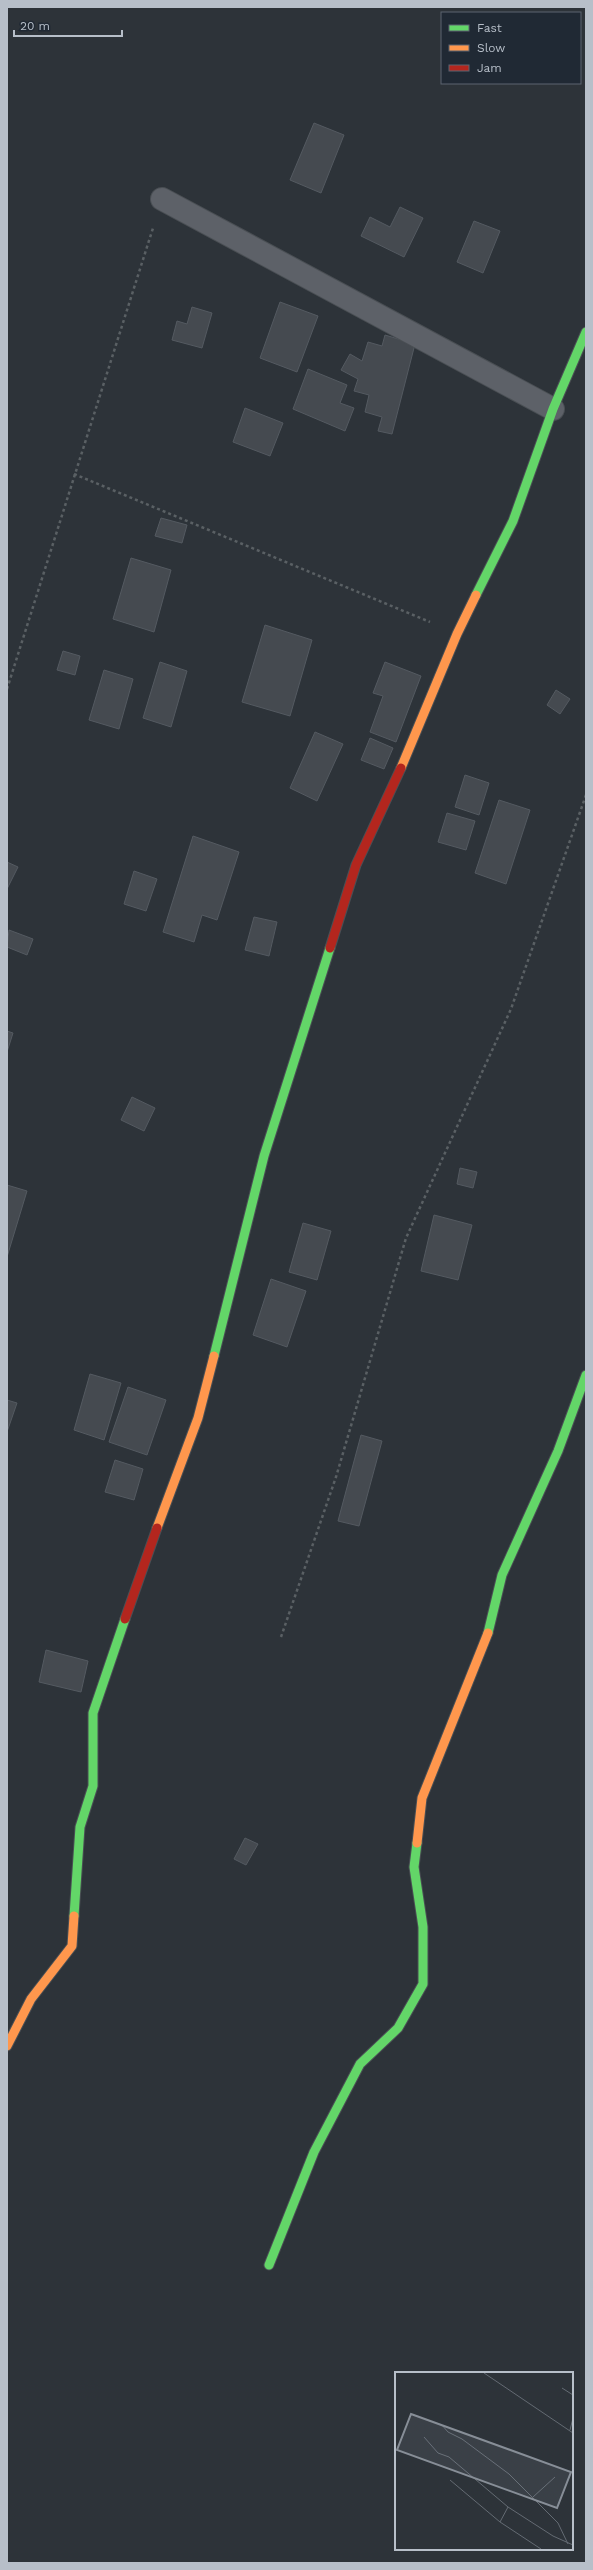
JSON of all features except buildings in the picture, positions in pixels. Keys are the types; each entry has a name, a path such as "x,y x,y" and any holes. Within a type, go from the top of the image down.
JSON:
{"street":[{"path":"162,198 553,409"},
{"path":"7,2046 31,1999 72,1946 80,1827 93,1786 93,1713 143,1564 198,1418 264,1156 356,864 406,758 457,634 513,521 553,409 586,332"},
{"path":"269,2265 314,2152 360,2064 398,2028 423,1984 423,1927 414,1867 422,1798 485,1644 502,1575 558,1451 586,1374"}],"path":[{"path":"7,689 162,198"},
{"path":"74,474 457,634"},
{"path":"281,1637 336,1477 406,1238 511,1010 586,795"}],"traffic: fast":[{"path":"476,595 513,521 553,409 586,332"},
{"path":"214,1356 264,1156 330,948"},
{"path":"488,1633 502,1575 558,1451 586,1375"},
{"path":"74,1916 80,1827 93,1786 93,1713 125,1619"},
{"path":"269,2265 314,2152 360,2064 398,2028 423,1984 423,1927 414,1867 417,1843"}],"traffic: slow":[{"path":"401,768 457,634 476,595"},
{"path":"157,1528 198,1418 214,1356"},
{"path":"417,1843 422,1798 488,1633"},
{"path":"7,2046 31,1999 72,1946 74,1916"}],"traffic: jam":[{"path":"330,948 356,865 401,768"},
{"path":"125,1619 157,1528"}]}
